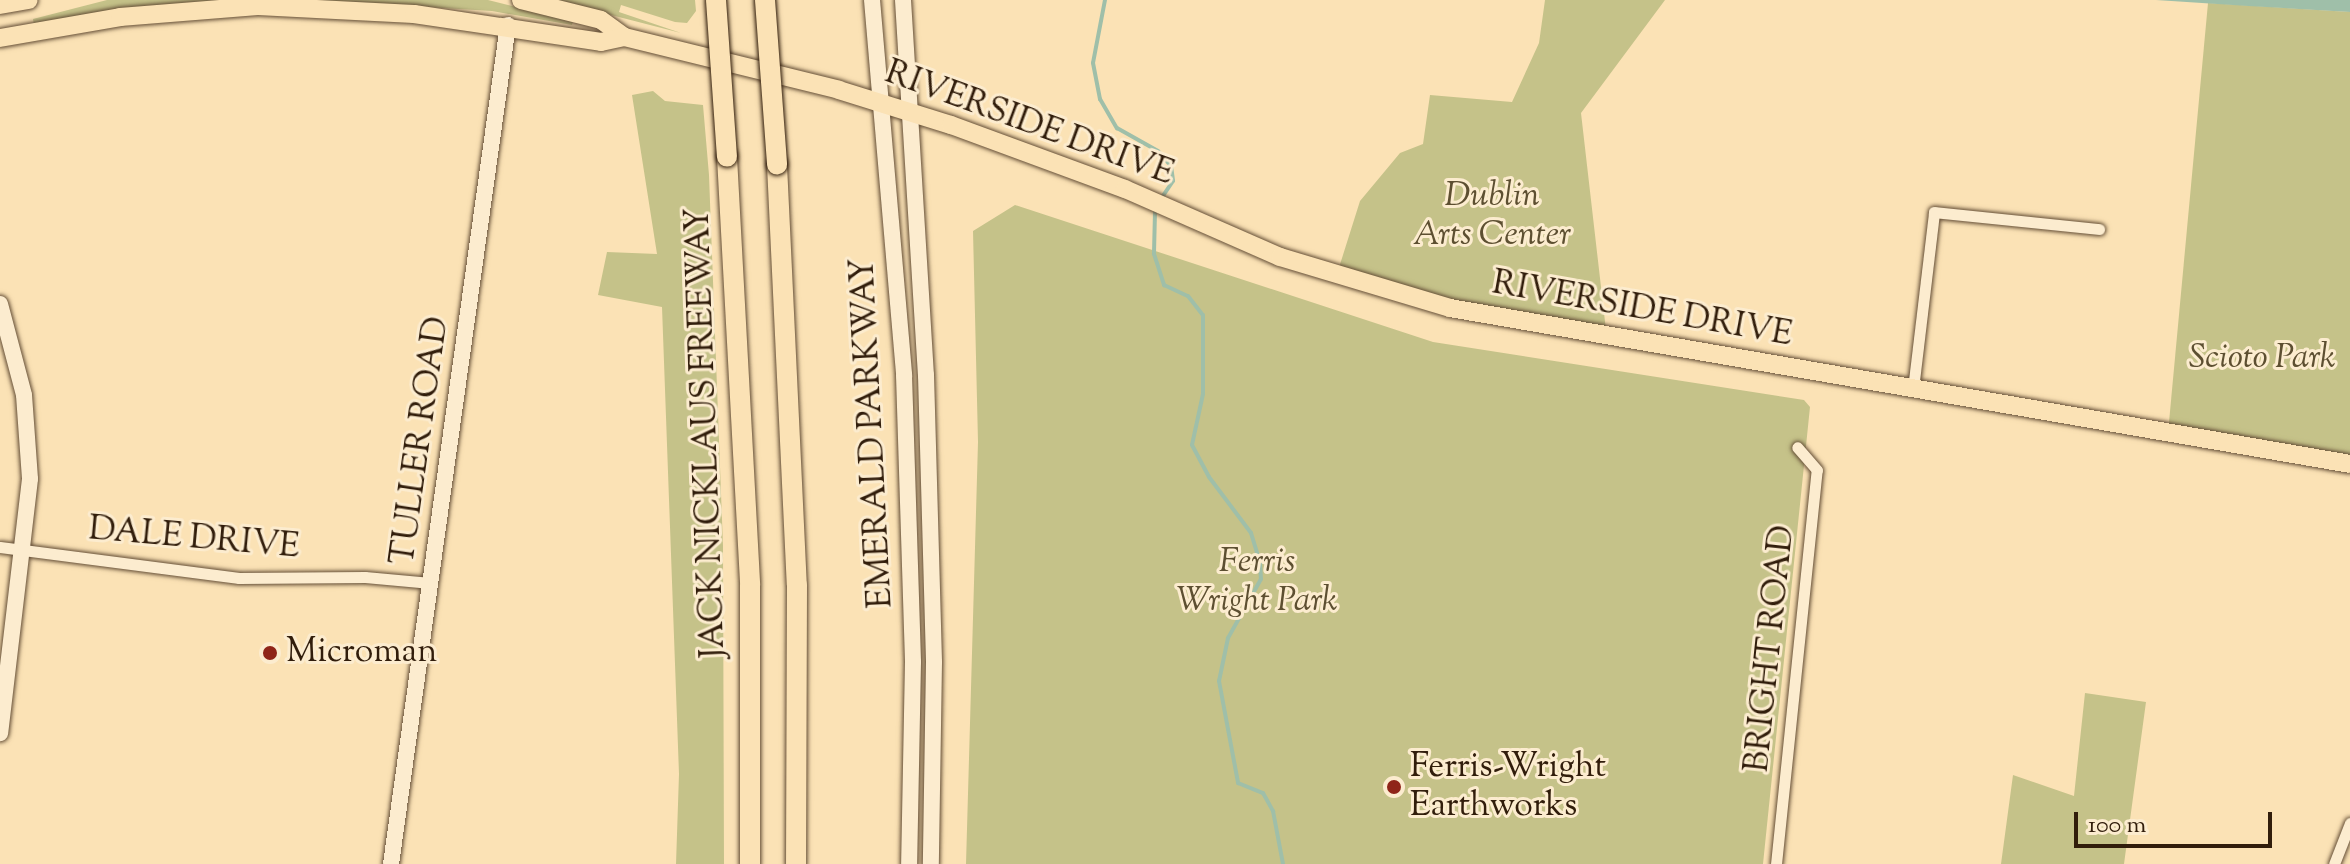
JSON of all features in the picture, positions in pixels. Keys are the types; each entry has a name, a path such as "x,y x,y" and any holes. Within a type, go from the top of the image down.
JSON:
{"highway":[{"name":"JACK NICKLAUS FREEWAY","path":"716,0 750,585 750,864"},
{"path":"765,0 777,165 797,585 796,864"}],"main road":[{"path":"0,5 29,0"},
{"name":"RIVERSIDE DRIVE","path":"521,0 601,20 624,37 913,113 1125,189 1280,257 1450,308 2350,464"},
{"name":"EMERALD PARKWAY","path":"872,0 904,375 913,662 909,864"},
{"name":"EMERALD PARKWAY","path":"903,0 913,113 934,662 931,864"},
{"name":"RIVERSIDE DRIVE","path":"0,38 120,17 258,6 365,9 508,25 601,42 624,37"},
{"name":"TULLER ROAD","path":"391,864 508,25"},
{"path":"0,304 28,426 26,550 0,733"}],"street":[{"path":"1913,389 1934,212 2099,229"},
{"name":"BRIGHT ROAD","path":"1776,864 1817,470 1797,447"},
{"name":"DALE DRIVE","path":"0,547 239,578 365,577 431,583"},
{"path":"2334,864 2350,823"}],"green space":[{"path":"107,0 259,0 34,25 33,19"},
{"path":"309,0 488,0 573,21 572,25 492,11"},
{"path":"553,0 695,0 696,11 687,23 621,5 619,12 681,33"},
{"name":"Dublin Arts Center","path":"1545,0 1665,0 1581,113 1607,339 1337,274 1360,201 1400,153 1423,144 1430,95 1512,102 1539,43"},
{"name":"Scioto Park","path":"2208,3 2350,12 2350,463 2168,433"},
{"path":"653,91 665,101 703,105 709,175 723,546 724,864 676,864 679,774 662,307 598,295 607,252 657,254 632,95"},
{"name":"Ferris Wright Park","path":"1015,205 1433,342 1804,400 1810,407 1763,864 966,864 978,442 973,231"},
{"path":"2085,693 2146,702 2124,864 2001,864 2013,775 2074,796"}],"shaded area":[{"path":"2156,0 2350,0 2350,12 2248,6"}],"waterway":[{"path":"1105,0 1093,63 1100,99 1117,128 1158,151 1171,166 1173,181 1163,196"},
{"path":"1155,212 1154,254 1164,285 1188,296 1203,315 1203,394 1192,445 1209,477 1251,533 1260,562 1261,579 1228,638 1219,681 1238,783 1263,793 1273,811 1283,864"}],"place":[{"name":"Microman","path":"270,653"},
{"name":"Ferris-Wright Earthworks","path":"1394,787"}]}
